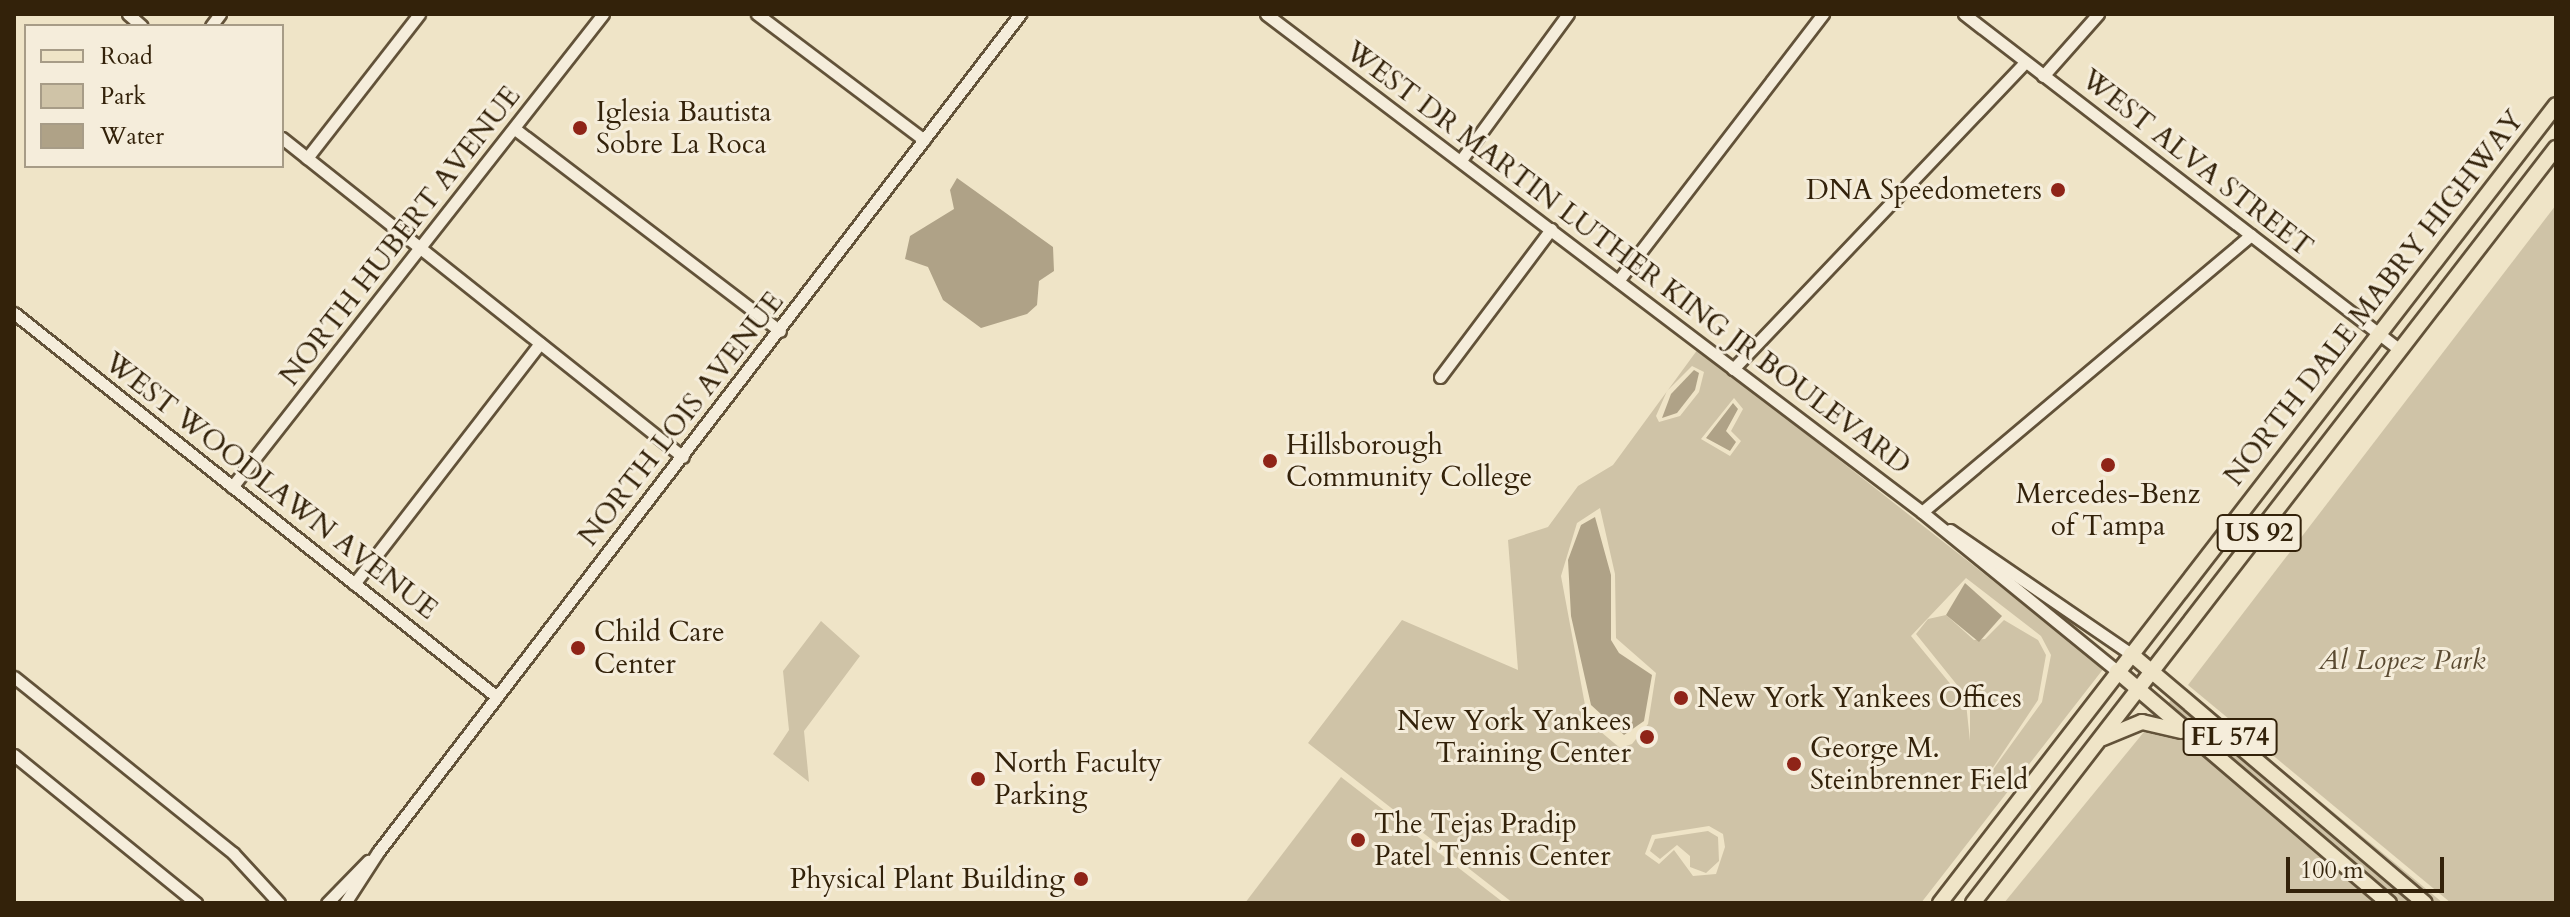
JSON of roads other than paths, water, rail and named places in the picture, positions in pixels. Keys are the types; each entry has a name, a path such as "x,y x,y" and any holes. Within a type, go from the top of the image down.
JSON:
{"main road":[{"name":"NORTH DALE MABRY HIGHWAY","path":"1940,903 2556,105"},
{"name":"NORTH DALE MABRY HIGHWAY","path":"1973,903 2556,148"},
{"name":"FL 574","path":"2131,654 2425,903"},
{"name":"FL 574","path":"2117,671 2389,903"},
{"path":"2097,741 2142,722 2189,734"}],"street":[{"path":"307,158 419,14"},
{"name":"NORTH HUBERT AVENUE","path":"232,487 422,249 603,14"},
{"path":"757,14 924,140"},
{"name":"NORTH LOIS AVENUE","path":"345,903 378,852 1020,14"},
{"name":"WEST DR MARTIN LUTHER KING JR BOULEVARD","path":"1266,14 1922,512 2117,671"},
{"path":"1461,160 1568,14"},
{"path":"1618,281 1823,14"},
{"name":"WEST ALVA STREET","path":"1964,14 2400,350"},
{"path":"2043,76 2098,14"},
{"path":"1733,369 2025,62"},
{"path":"515,129 780,331"},
{"path":"284,140 683,457"},
{"path":"1440,377 1551,229"},
{"path":"1922,512 2251,235"},
{"name":"WEST WOODLAWN AVENUE","path":"14,313 497,697"},
{"path":"354,584 540,343"},
{"name":"WEST DR MARTIN LUTHER KING JR BOULEVARD","path":"1922,512 2131,654"},
{"path":"14,677 233,853 279,903"},
{"path":"15,756 196,903"},
{"name":"NORTH LOIS AVENUE","path":"327,903 378,852"}],"water":[{"path":"957,178 1053,247 1054,271 1039,281 1037,305 1027,314 981,328 943,300 928,267 905,259 910,236 954,209 950,190"},
{"path":"1694,370 1699,373 1695,390 1677,413 1662,418 1671,394"},
{"path":"1733,403 1738,409 1726,431 1736,442 1730,451 1706,438"},
{"path":"1595,517 1611,575 1611,640 1619,653 1652,675 1644,721 1624,735 1591,705 1571,616 1568,560 1581,525"},
{"path":"1965,583 2002,616 1979,642 1946,615"}],"place":[{"name":"Iglesia Bautista Sobre La Roca","path":"580,128"},
{"name":"DNA Speedometers","path":"2058,190"},
{"name":"Hillsborough Community College","path":"1270,461"},
{"name":"Mercedes-Benz of Tampa","path":"2108,465"},
{"name":"Child Care Center","path":"578,648"},
{"name":"New York Yankees Offices","path":"1681,698"},
{"name":"New York Yankees Training Center","path":"1647,737"},
{"name":"George M. Steinbrenner Field","path":"1794,764"},
{"name":"North Faculty Parking","path":"978,779"},
{"name":"The Tejas Pradip Patel Tennis Center","path":"1358,840"},
{"name":"Physical Plant Building","path":"1081,879"}],"park label":[{"name":"Al Lopez Park","path":"2402,660"}]}
